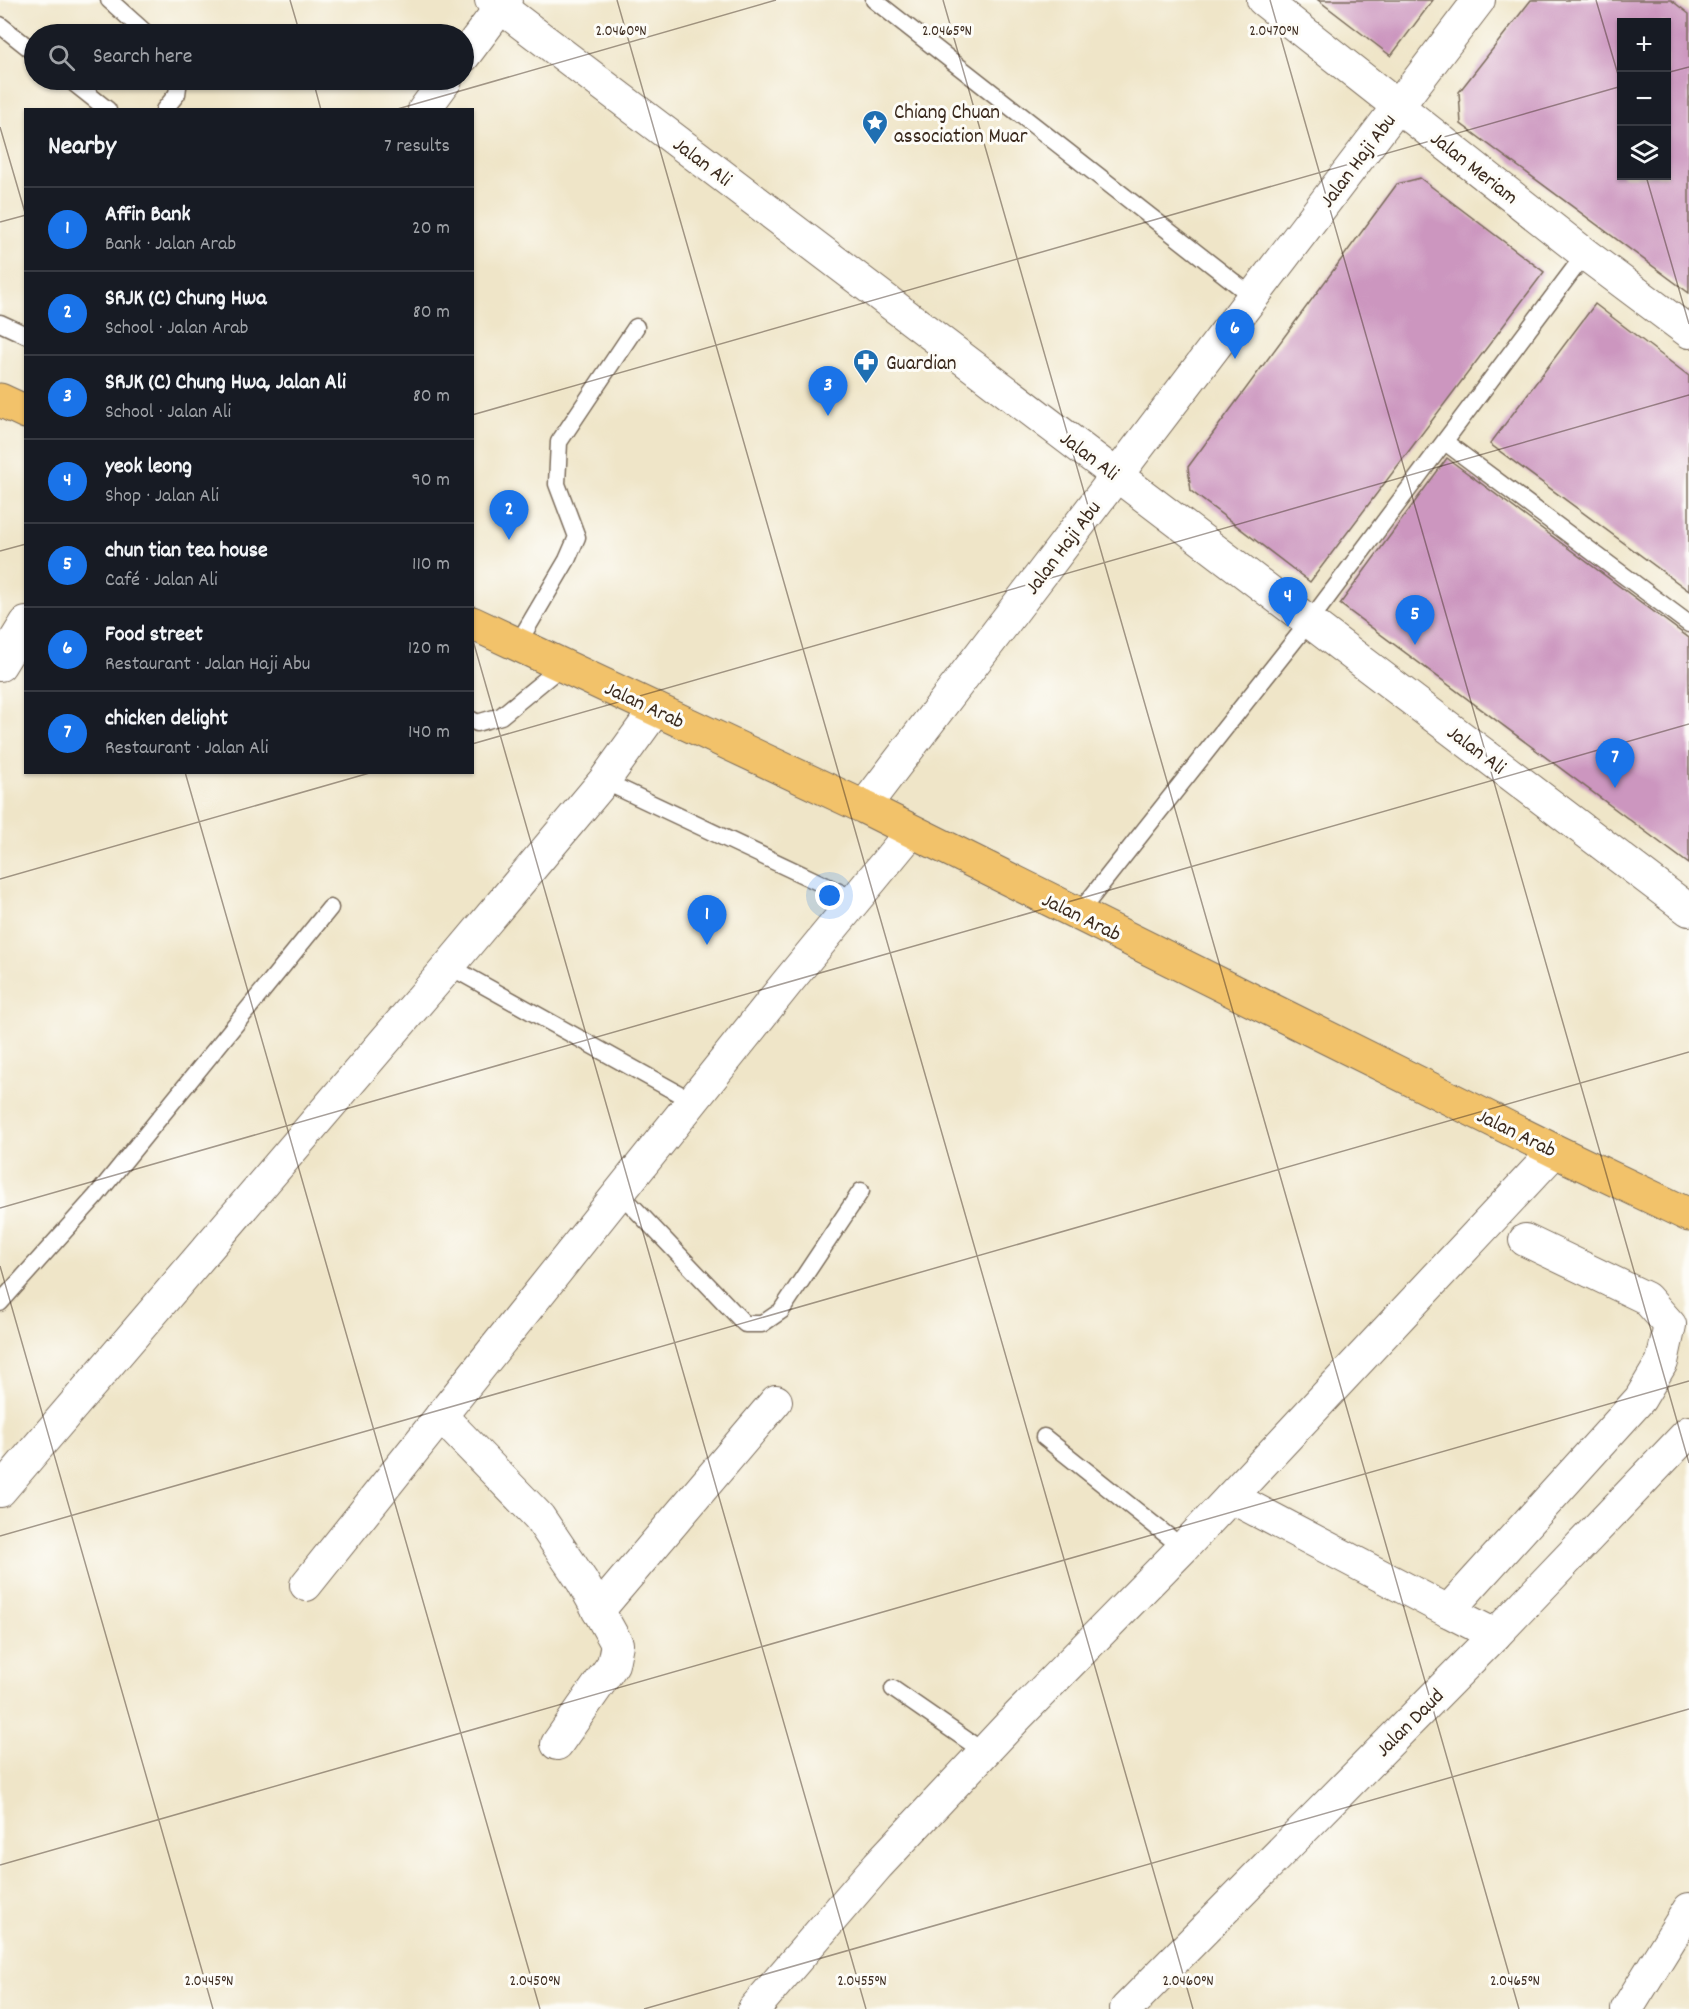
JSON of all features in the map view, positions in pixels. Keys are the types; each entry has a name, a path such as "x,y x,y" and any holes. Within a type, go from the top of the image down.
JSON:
{"main road":[{"path":"0,400 24,411"},
{"name":"Jalan Arab","path":"474,624 864,807 1555,1151 1689,1215"}],"street":[{"name":"Jalan Meriam","path":"1263,0 1585,254 1689,332"},
{"name":"Jalan Haji Abu","path":"864,807 1479,0"},
{"path":"474,41 499,2"},
{"name":"Jalan Ali","path":"499,2 1689,910"},
{"path":"425,108 439,90"},
{"path":"0,665 24,627"},
{"path":"0,1491 449,966 604,781 656,709"},
{"path":"306,1585 692,1101 912,831"},
{"path":"754,2009 878,1865 984,1752 1183,1548 1555,1151"},
{"path":"1448,1611 1640,1399 1662,1362 1670,1325 1646,1298 1525,1240"},
{"path":"598,1611 776,1401"},
{"path":"441,1416 539,1516 617,1644 613,1664 557,1744"},
{"name":"Jalan Daud","path":"1130,2007 1495,1635 1689,1432"},
{"path":"1231,1497 1495,1635"},
{"path":"1627,2009 1689,1909"}],"lane":[{"path":"109,0 136,24"},
{"path":"874,0 1253,297"},
{"path":"0,25 24,44"},
{"path":"83,90 105,108"},
{"path":"166,108 178,90"},
{"path":"1078,914 1309,622 1585,254"},
{"path":"0,323 24,334"},
{"path":"517,645 567,561 577,537 557,484 559,442 636,327"},
{"path":"1444,442 1689,624"},
{"path":"474,721 477,723 501,716 562,666"},
{"path":"604,781 856,900"},
{"path":"0,1303 96,1196 330,908"},
{"path":"449,966 692,1101"},
{"path":"619,1192 745,1324 762,1324 781,1311 861,1191"},
{"path":"1044,1437 1183,1548"},
{"path":"893,1689 984,1752"}],"building":[{"path":"1318,0 1433,0 1391,56"},
{"path":"1531,0 1671,0 1689,14 1689,293 1461,124 1459,92"},
{"path":"1420,178 1544,272 1310,582 1191,491 1188,467 1397,184"},
{"path":"1595,304 1689,376 1689,591 1490,444"},
{"path":"1447,458 1689,638 1689,864 1340,604"}],"place":[{"name":"Chiang Chuan association Muar","path":"875,146"},
{"name":"Food street","path":"1235,359"},
{"name":"Guardian","path":"866,385"},
{"name":"SRJK (C) Chung Hwa, Jalan Ali","path":"828,416"},
{"name":"SRJK (C) Chung Hwa","path":"509,540"},
{"name":"yeok leong","path":"1288,627"},
{"name":"chun tian tea house","path":"1415,645"},
{"name":"chicken delight","path":"1615,788"},
{"name":"Affin Bank","path":"707,945"}]}
